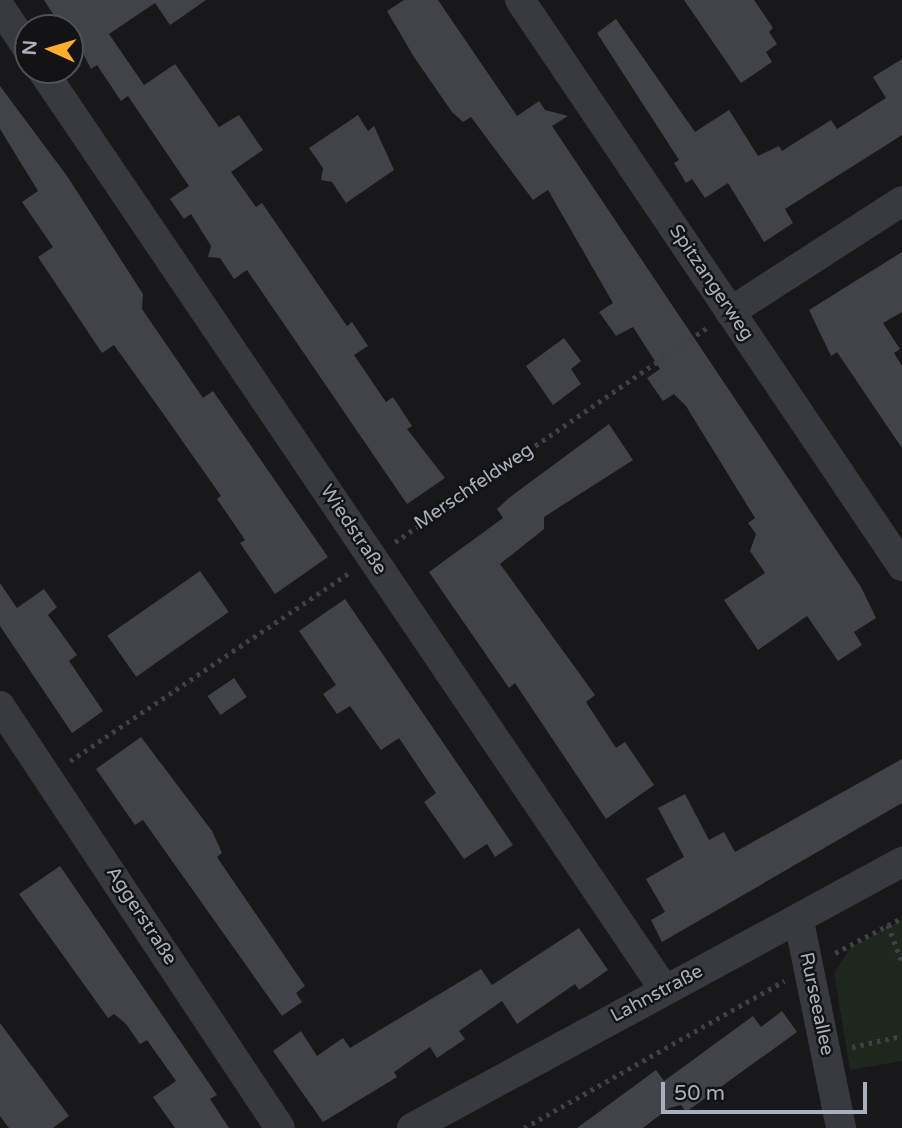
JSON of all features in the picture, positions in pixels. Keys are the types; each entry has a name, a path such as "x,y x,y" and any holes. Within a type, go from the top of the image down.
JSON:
{"street":[{"name":"Spitzangerweg","path":"520,0 902,566"},
{"path":"0,7 14,28"},
{"name":"Wiedstraße","path":"51,84 664,989"},
{"path":"730,312 902,201"},
{"name":"Aggerstraße","path":"0,706 49,776 280,1128"},
{"name":"Lahnstraße","path":"412,1128 902,862"},
{"name":"Rurseeallee","path":"799,920 841,1128"}],"path":[{"name":"Merschfeldweg","path":"49,776 730,312"},
{"path":"524,1128 902,918"},
{"path":"888,925 902,962"},
{"path":"826,1053 902,1036"}],"shaded area":[{"path":"902,919 902,1061 850,1070 834,973 850,948"}],"building":[{"path":"44,0 206,0 170,25 155,3 109,34 144,85 175,64 219,127 239,115 263,150 231,172 256,207 262,203 347,326 352,322 368,346 354,355 386,402 393,397 412,426 407,429 445,478 407,504 247,270 234,279 220,258 208,257 211,246 191,214 184,219 170,199 189,186 128,96 121,101 97,65 91,69 84,55 84,14 53,14"},
{"path":"404,0 438,0 517,116 539,101 545,110 568,116 552,126 861,587 876,618 854,632 862,645 838,661 807,616 758,650 724,600 765,573 750,551 756,534 748,523 755,518 686,406 674,394 663,401 647,378 660,369 633,327 616,336 599,312 613,303 548,190 533,200 471,117 463,122 452,112 414,57 387,11"},
{"path":"684,0 754,0 773,28 769,32 777,44 766,52 772,62 741,83"},
{"path":"616,19 695,132 729,110 758,156 779,146 782,151 831,120 837,129 886,98 873,77 902,59 902,135 785,209 793,223 764,242 728,183 705,198 692,179 686,183 674,163 679,160 597,33"},
{"path":"0,86 67,176 143,294 142,309 203,398 213,391 328,557 275,594 240,543 245,540 217,499 221,496 162,412 114,345 102,353 38,257 53,247 22,202 38,191 0,129"},
{"path":"358,115 368,131 374,126 394,170 346,203 332,182 321,180 323,168 309,148"},
{"path":"902,252 902,312 883,323 900,349 894,353 902,366 902,448 837,352 831,356 809,310"},
{"path":"564,338 581,361 571,369 581,384 553,405 526,366"},
{"path":"609,424 633,460 544,517 544,529 500,564 595,695 586,702 616,748 625,742 654,785 606,819 515,683 509,688 429,572 503,518 497,509 510,497"},
{"path":"200,571 229,612 136,677 107,636"},
{"path":"0,583 17,608 44,589 57,607 48,615 77,655 69,661 103,711 72,733 0,626"},
{"path":"345,599 513,845 495,857 487,844 464,859 424,802 436,793 399,738 381,750 350,706 337,714 323,694 336,685 299,631"},
{"path":"234,678 247,697 220,715 207,696"},
{"path":"141,737 212,831 222,853 217,857 305,986 296,993 302,1002 282,1016 143,820 135,825 96,769"},
{"path":"902,759 902,803 662,942 651,920 665,912 646,879 684,857 658,808 685,794 709,840 724,832 735,852"},
{"path":"60,866 217,1095 210,1099 229,1128 175,1128 153,1097 176,1081 147,1040 140,1044 126,1024 114,1014 108,1018 19,894"},
{"path":"579,928 608,970 579,990 575,984 517,1024 502,1001 459,1031 465,1039 437,1058 430,1047 394,1072 397,1077 323,1122 273,1051 301,1031 317,1056 343,1038 350,1048 481,969 492,985"},
{"path":"782,1011 797,1032 686,1112 681,1105 669,1108 643,1128 577,1128 656,1070 664,1081 753,1016 761,1027"},
{"path":"0,1023 69,1116 53,1128 9,1128 0,1116"}]}
